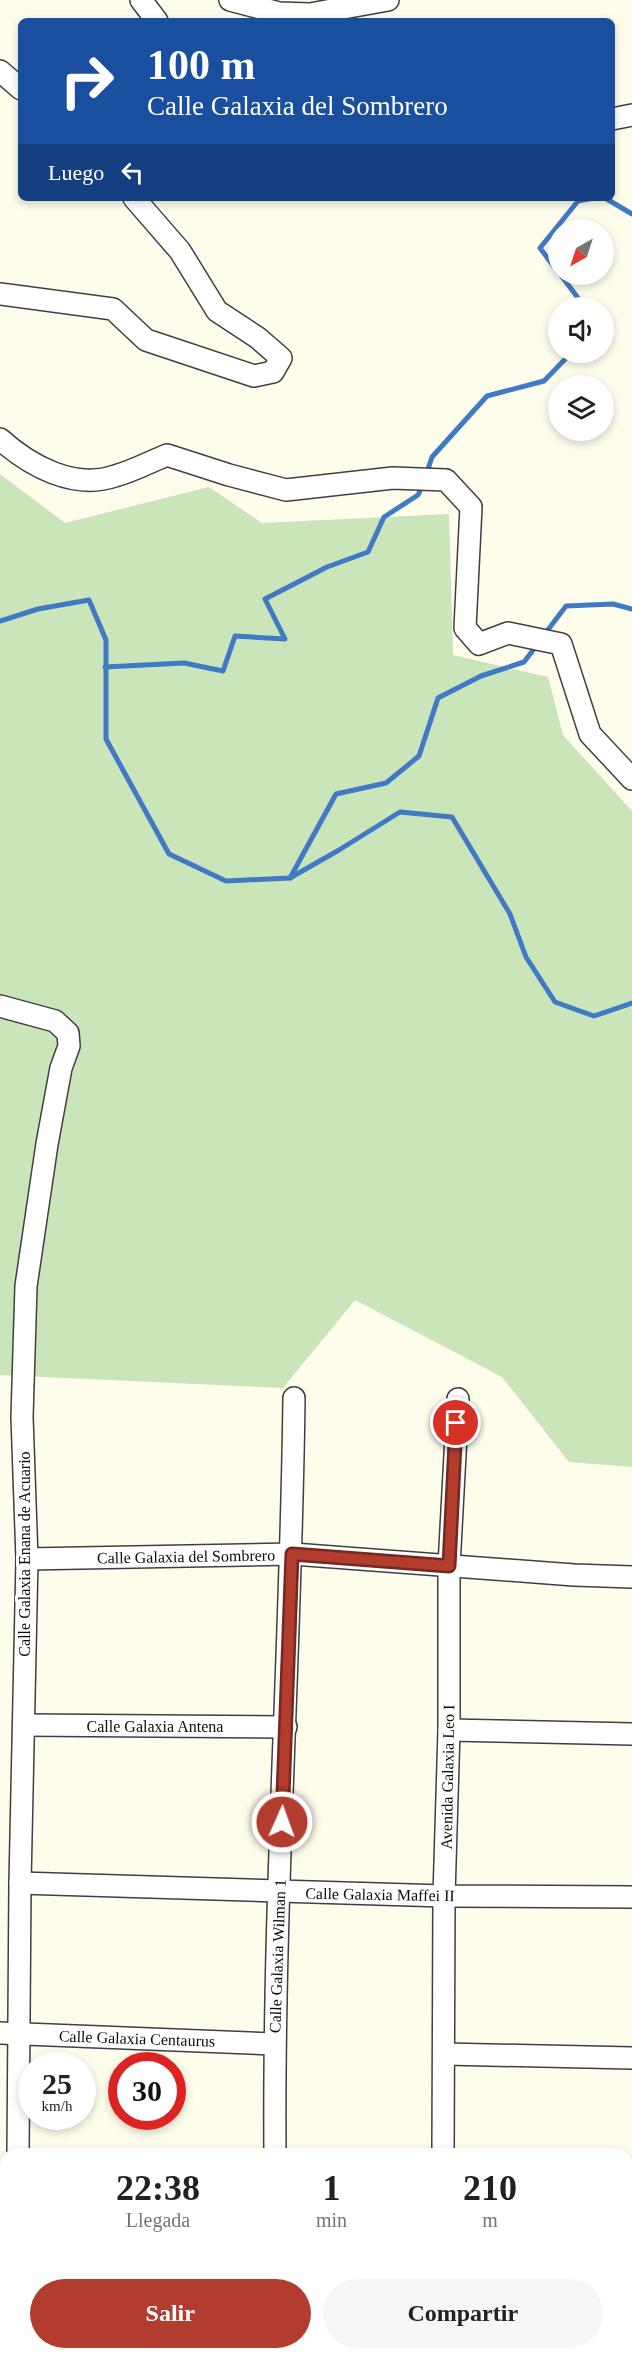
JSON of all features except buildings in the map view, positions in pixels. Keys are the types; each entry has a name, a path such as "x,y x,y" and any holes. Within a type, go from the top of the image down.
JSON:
{"street":[{"path":"141,0 155,18"},
{"path":"230,0 279,13 314,18 388,0"},
{"path":"289,0 314,18"},
{"path":"0,71 18,86"},
{"path":"615,118 632,115"},
{"path":"0,294 113,309 146,340 254,376 273,372 281,358 258,338 217,311 180,251 137,201"},
{"path":"0,439 19,456 71,480 113,477 167,455 229,476 286,490 393,478 446,480 471,507 465,628 479,644 508,633 561,644 590,734 632,779"},
{"name":"Calle Galaxia Enana de Acuario","path":"0,1006 55,1021 68,1033 69,1046 61,1068 47,1144 26,1286 22,1417 27,1559 24,1725 20,1883 9,2033 18,2148"},
{"name":"Calle Galaxia Wilman 1","path":"276,2148 274,2044 292,1554 294,1398"},
{"name":"Avenida Galaxia Leo I","path":"443,2148 449,1566 458,1399"},
{"name":"Calle Galaxia del Sombrero","path":"27,1559 292,1554 574,1575 632,1577"},
{"name":"Calle Galaxia Antena","path":"24,1725 286,1727"},
{"path":"449,1730 632,1734"},
{"name":"Calle Galaxia Maffei II","path":"20,1883 444,1896 632,1897"},
{"name":"Calle Galaxia Centaurus","path":"9,2033 274,2044"},
{"path":"445,2054 632,2058"}],"green space":[{"path":"0,474 65,523 209,487 262,523 449,514 453,655 548,677 563,735 632,811 632,1467 569,1462 502,1377 355,1300 283,1388 0,1375"}],"waterway":[{"path":"563,219 578,201"},
{"path":"610,201 632,214"},
{"path":"548,238 540,248 548,259"},
{"path":"568,285 577,297"},
{"path":"428,469 432,457 487,396 544,381 561,363"},
{"path":"105,667 184,663 223,671 235,636 285,639 265,599 327,567 368,552 384,517 418,495 421,489"},
{"path":"0,621 38,609 89,600 106,640 106,739 169,854 226,881 290,878 400,812 452,817 510,914 526,957 555,1002 594,1016 632,1003"},
{"path":"544,635 566,606 613,604 632,609"},
{"path":"290,878 336,794 386,783 419,756 438,698 481,676 524,662 537,645"}],"route":[{"path":"282,1822 292,1554 449,1566 456,1423"}]}
